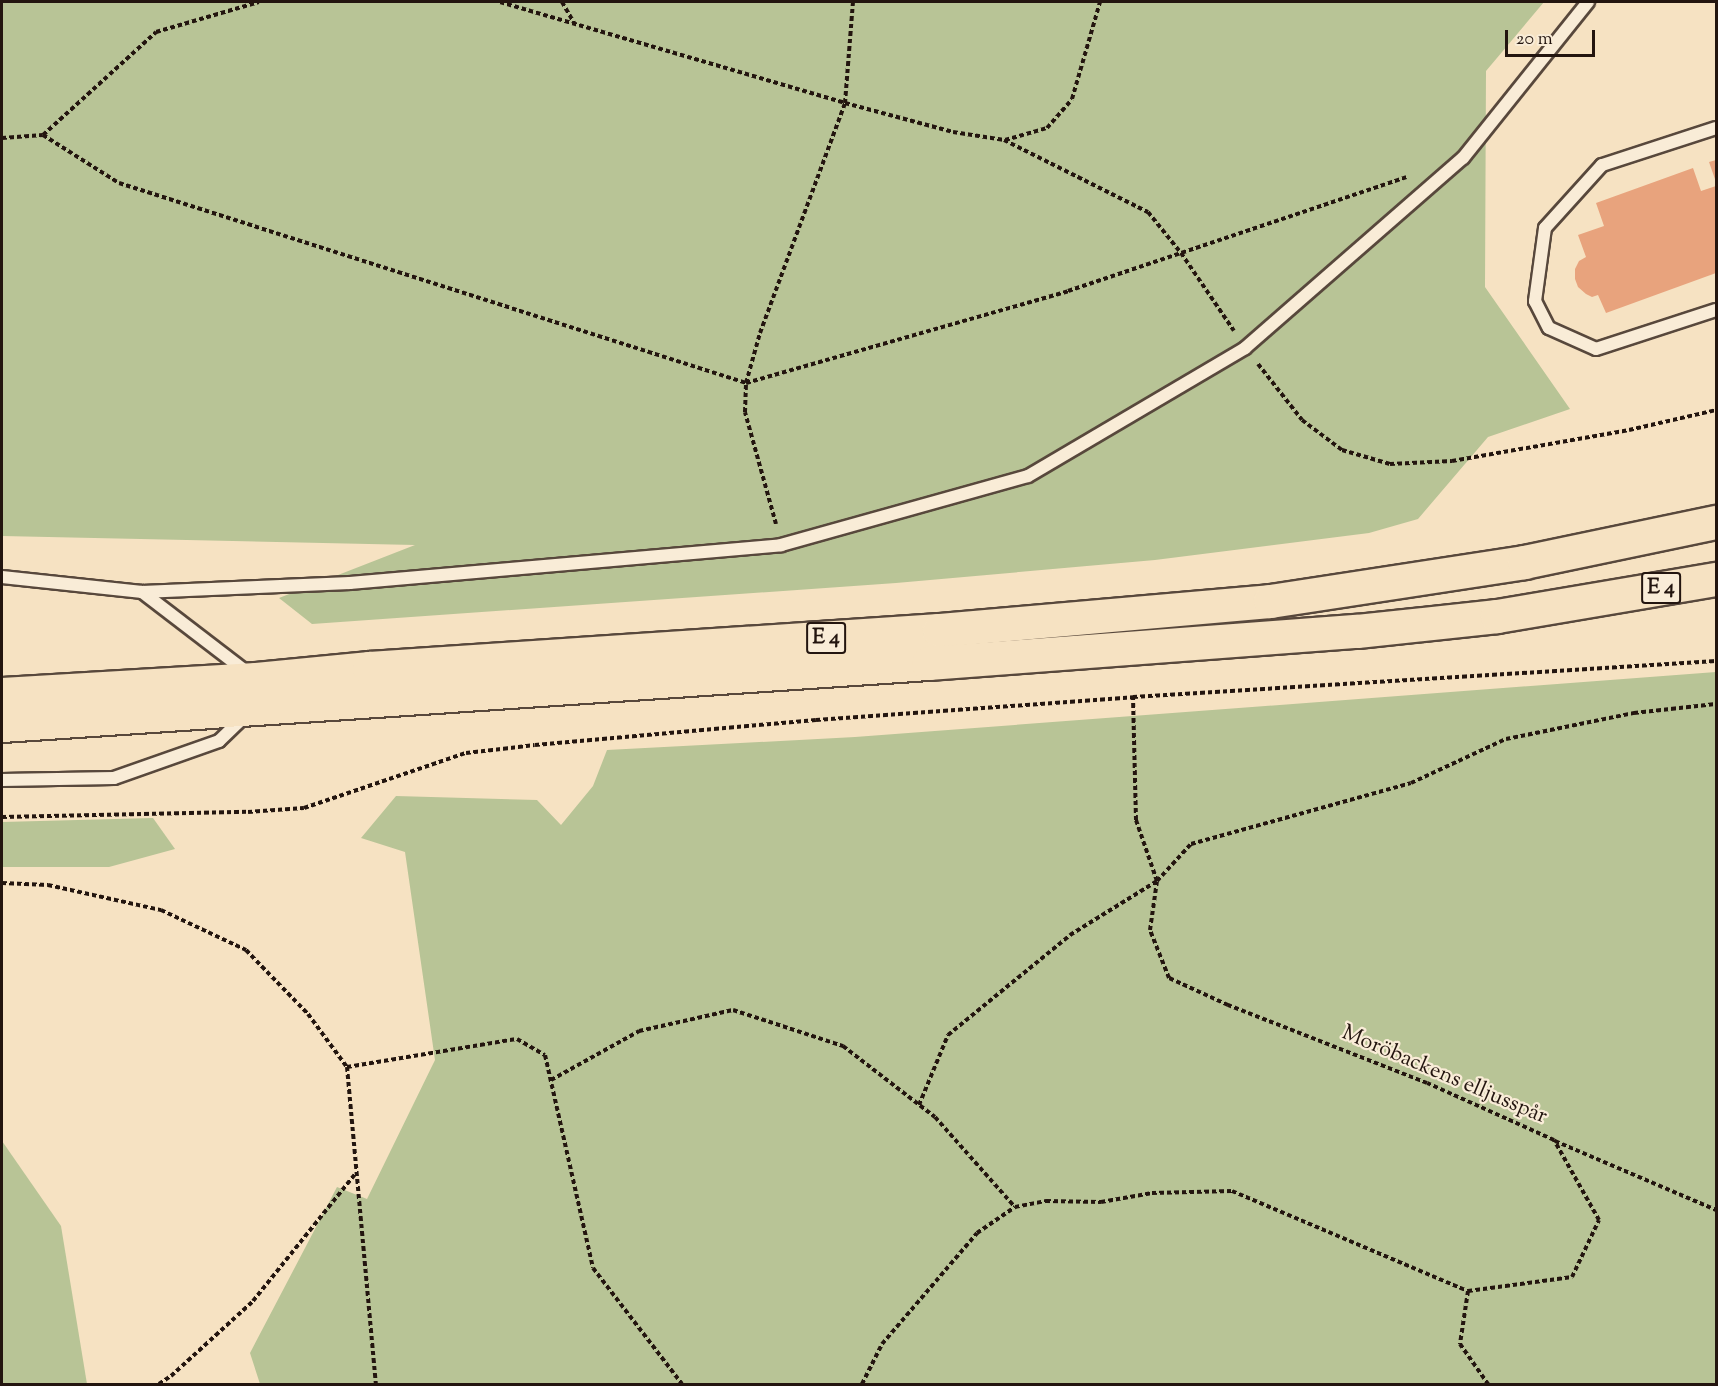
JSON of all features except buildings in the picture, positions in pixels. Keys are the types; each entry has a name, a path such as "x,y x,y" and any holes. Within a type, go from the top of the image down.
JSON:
{"highway":[{"name":"E 4","path":"2,724 255,693 369,668 928,631 1270,601 1524,562 1716,522"},
{"name":"E 4","path":"2,694 255,693 916,664 1357,631 1497,616 1716,579"}],"lane":[{"path":"2,577 142,592 350,583 782,545 1028,476 1245,348 1463,158 1588,2"},
{"path":"1716,128 1602,165 1545,228 1535,302 1549,328 1596,349 1716,310"},
{"path":"2,780 114,778 219,741 255,693 142,592"}],"path":[{"path":"43,135 156,32 258,2"},
{"path":"501,2 845,103 953,132 1004,140 1148,212 1181,253 1245,348 1302,420 1342,450 1390,464 1452,461 1629,430 1716,410"},
{"path":"562,2 574,23"},
{"path":"782,545 745,412 746,383 760,333 845,103 853,2"},
{"path":"1004,140 1047,128 1072,99 1100,2"},
{"path":"2,138 43,135 118,183 746,383 1068,291 1407,177"},
{"path":"2,817 248,812 304,808 466,753 816,720 1133,697 1716,661"},
{"path":"1133,697 1136,820 1157,880"},
{"path":"919,1105 948,1035 1070,935 1157,880 1191,844 1412,783 1506,739 1634,713 1716,704"},
{"name":"Moröbackens elljusspår","path":"1157,880 1150,930 1169,978 1228,1005 1427,1083 1554,1140 1599,1220 1572,1277 1468,1291"},
{"path":"2,884 48,885 160,910 246,950 308,1014 347,1067 376,1384"},
{"path":"550,1080 639,1031 734,1010 843,1046 935,1117 1015,1208"},
{"path":"347,1067 517,1039 544,1055 593,1268 682,1384"},
{"path":"1554,1140 1716,1210"},
{"path":"159,1384 171,1376 253,1301 357,1173"},
{"path":"862,1384 882,1344 941,1272 977,1233 1015,1208 1046,1202 1101,1202 1152,1193 1232,1191 1468,1291 1460,1344 1488,1384"}],"green space":[{"path":"2,2 1544,2 1486,71 1485,287 1570,409 1488,437 1418,519 1369,533 1155,560 896,583 312,624 279,598 415,545 2,536"},
{"path":"1716,672 1716,1384 260,1384 250,1353 337,1187 367,1199 435,1060 405,852 361,838 396,796 537,800 561,825 593,786 607,750 855,737"},
{"path":"153,818 175,849 109,867 2,867 2,822"},
{"path":"2,1141 61,1226 87,1384 2,1384"}]}
